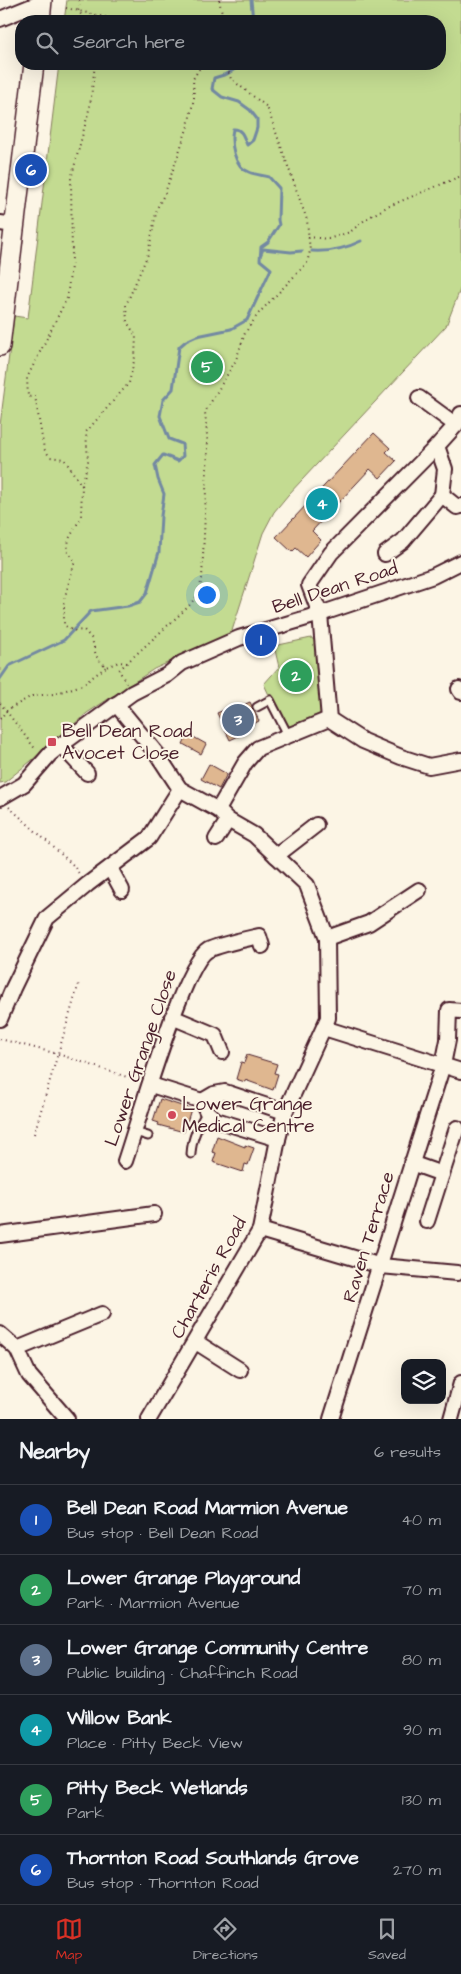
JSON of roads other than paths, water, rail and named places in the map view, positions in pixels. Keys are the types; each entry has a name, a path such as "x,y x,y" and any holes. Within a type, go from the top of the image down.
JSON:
{"main road":[{"path":"41,15 42,1"},
{"path":"0,346 8,224 33,70"}],"street":[{"path":"0,19 42,1"},
{"path":"329,719 320,614 308,585 331,553 437,446 458,419 419,398"},
{"path":"385,554 403,541 442,495 445,469 437,446"},
{"path":"442,495 457,506 461,506"},
{"name":"Bell Dean Road","path":"4,802 61,745 132,693 167,675 182,663 240,638 320,614 433,576 461,562"},
{"name":"Charteris Road","path":"116,704 157,754 180,789 254,835 307,885 327,938 328,1018 285,1112 260,1230 196,1342 149,1419"},
{"path":"216,839 223,815 245,763 258,748 288,734 329,719"},
{"path":"329,719 363,741 429,766 461,760"},
{"path":"61,745 87,773"},
{"path":"0,1020 13,988 47,918 149,838 180,789"},
{"path":"276,856 316,825"},
{"path":"110,868 122,890"},
{"path":"327,938 370,923 419,890"},
{"name":"Lower Grange Close","path":"125,1161 141,1134 150,1085 172,1017 194,966 207,950 259,936 262,946"},
{"name":"Raven Terrace","path":"331,1419 443,1065 448,1040 449,1010 461,1011"},
{"path":"172,1017 215,1035 222,1052"},
{"path":"324,1028 461,1071"},
{"path":"150,1085 205,1107 216,1120 278,1139"},
{"path":"205,1107 214,1094 225,1092 285,1112"},
{"path":"427,1221 457,1128"},
{"path":"411,1164 442,1174"},
{"path":"0,1235 154,1214"},
{"path":"260,1230 380,1266 457,1273"},
{"path":"17,1349 102,1314"},
{"path":"0,1334 17,1349 29,1375 67,1419"},
{"path":"196,1342 240,1370"},
{"path":"451,1419 461,1383"}],"lane":[{"path":"257,707 270,700 288,734"},
{"path":"191,1154 192,1143 205,1107"}],"waterway":[{"path":"251,0 252,15"},
{"path":"0,679 9,666 64,640 91,611 128,606 140,602 147,593 159,552 164,494 155,465 163,455 178,461 183,456 182,444 169,439 160,416 163,400 173,389 179,347 197,336 231,329 247,320 271,269 260,260 261,247 268,242 279,225 279,188 269,177 254,174 244,169 234,154 233,129 241,132 247,145 253,140 257,128 257,119 250,110 239,102 222,97 212,89 214,78 233,70"},
{"path":"312,251 337,249 361,241"},
{"path":"261,254 263,249 291,252 302,251"}],"place":[{"name":"Thornton Road Southlands Grove","path":"31,170"},
{"name":"Pitty Beck Wetlands","path":"207,367"},
{"name":"Willow Bank","path":"322,504"},
{"name":"Bell Dean Road Marmion Avenue","path":"261,640"},
{"name":"Lower Grange Playground","path":"296,676"},
{"name":"Lower Grange Community Centre","path":"238,720"},
{"name":"Bell Dean Road Avocet Close","path":"52,742"},
{"name":"Lower Grange Medical Centre","path":"172,1115"}]}
